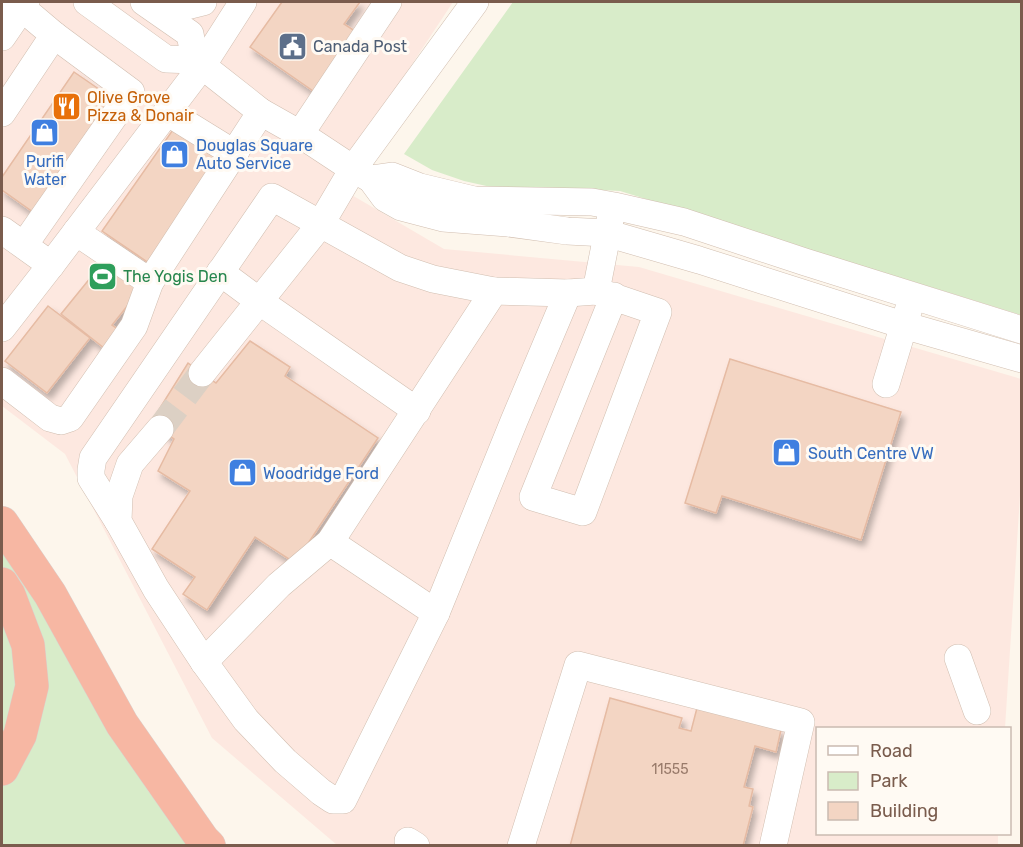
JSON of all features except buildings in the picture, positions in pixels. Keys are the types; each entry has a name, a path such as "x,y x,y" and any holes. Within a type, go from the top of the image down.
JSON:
{"highway":[{"path":"7,534 50,594 122,724 209,846"},
{"path":"2,584 28,645 32,686 20,735 2,768"}],"lane":[{"path":"87,2 166,58 198,63 261,112 362,174 385,198 401,207 443,218 508,222 567,231 606,233 903,325 1022,359"},
{"path":"144,2 190,34 198,63"},
{"path":"180,2 187,6 203,2"},
{"path":"2,328 167,112 198,63 243,2"},
{"path":"300,134 388,2"},
{"path":"202,373 362,174 475,2"},
{"path":"2,37 18,4 54,35 131,92 24,245"},
{"path":"2,113 54,35"},
{"path":"167,112 235,154"},
{"path":"2,381 50,418 61,421 70,418 134,326 150,282 261,112"},
{"path":"362,174 392,176 420,187 474,200 592,202 684,222 1022,330"},
{"path":"568,293 436,613 343,800 333,800 285,761 246,720 204,662 156,589 118,520 91,478 93,458 272,196 400,268 433,279 494,291 568,293 605,294 658,312 583,512 532,497 605,294 606,233 614,206"},
{"path":"2,230 51,265"},
{"path":"76,232 150,282"},
{"path":"220,272 417,411"},
{"path":"204,662 279,585 330,542 494,291"},
{"path":"886,384 913,296"},
{"path":"118,520 119,496 130,464 160,429"},
{"path":"330,542 436,613"},
{"path":"958,658 977,711"},
{"path":"521,846 578,665 801,722 778,845"}],"shaded area":[{"path":"2,2 453,2 333,184 444,249 639,267 1021,379 1021,480 1005,727 816,727 816,835 998,835 998,845 337,845 212,738 65,454 2,406"}],"green space":[{"path":"513,2 1021,2 1021,315 620,191 500,189 464,181 432,170 404,154"},
{"path":"2,551 25,579 122,750 149,792 193,845 2,845 2,782 13,765 18,589 2,565"},
{"path":"2,606 11,630 17,694 2,742"}],"tunnel":[{"path":"160,429 202,373"}],"place":[{"name":"Canada Post","path":"292,46"},
{"name":"Olive Grove Pizza & Donair","path":"66,106"},
{"name":"Purifi Water","path":"45,133"},
{"name":"Douglas Square Auto Service","path":"175,154"},
{"name":"The Yogis Den","path":"102,276"},
{"name":"South Centre VW","path":"787,453"},
{"name":"Woodridge Ford","path":"242,473"}]}
